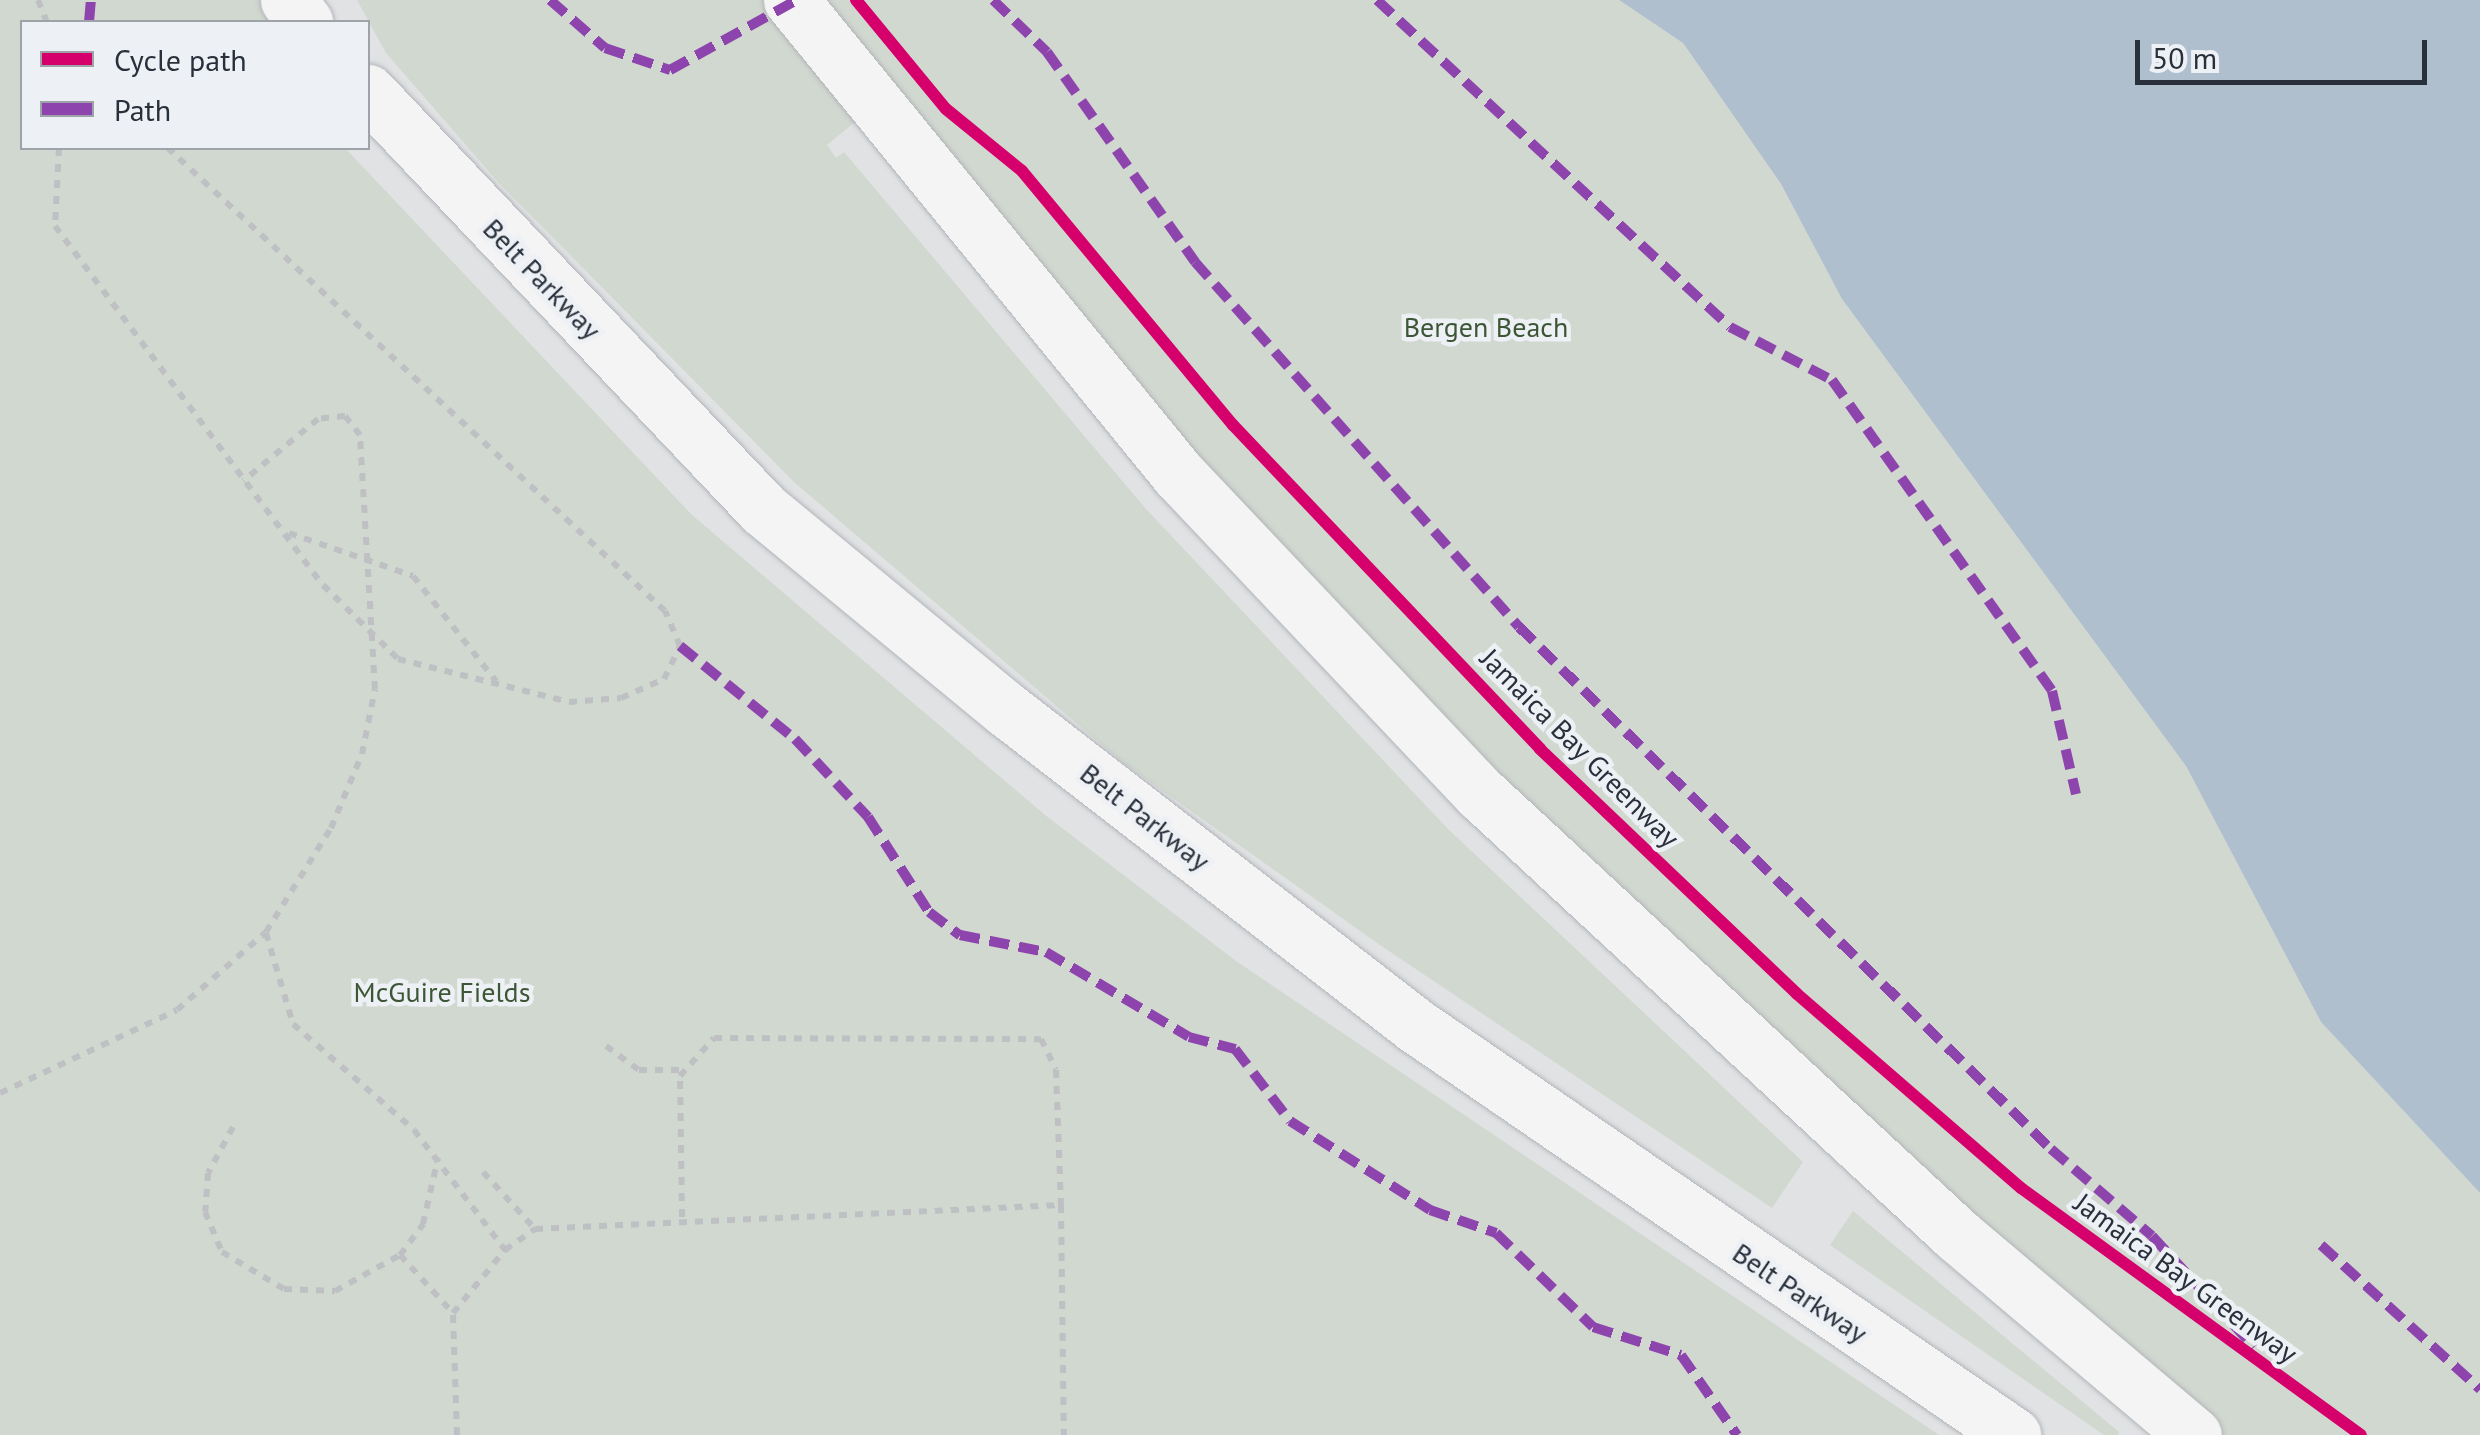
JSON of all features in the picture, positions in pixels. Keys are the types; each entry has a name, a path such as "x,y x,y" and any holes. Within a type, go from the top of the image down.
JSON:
{"highway":[{"path":"791,0 877,113 1178,474 1481,794 1957,1235 2194,1435"},
{"name":"Belt Parkway","path":"370,94 762,509 1007,710 1416,1026 2013,1435"}],"path":[{"path":"59,150 55,226 124,307 243,481 368,632 398,658 568,702 622,698 664,680 680,646 664,610 170,150"},
{"path":"0,1092 177,1010 266,932 331,828 362,754 375,688 368,632 360,435 344,416 318,419 243,481"},
{"path":"288,533 367,564 414,576 460,624 496,681"},
{"path":"266,932 294,1024 438,1158 506,1250"},
{"path":"682,1216 683,1070 714,1038 1040,1038 1056,1070 1064,1435"},
{"path":"606,1046 639,1070 683,1070"},
{"path":"233,1127 208,1173 206,1212 222,1252 251,1275 284,1289 335,1290 400,1255 423,1224 438,1158"},
{"path":"483,1172 535,1229"},
{"path":"453,1313 506,1250 535,1229 682,1216 1061,1204"},
{"path":"400,1255 453,1313 457,1435"}],"green space":[{"name":"McGuire Fields","path":"0,0 313,0 288,20 20,20 20,150 347,150 692,515 1045,815 1236,961 1939,1435 0,1435"},
{"name":"Bergen Beach","path":"357,0 1619,0 1683,43 1781,184 1842,299 2186,766 2321,1022 2480,1193 2480,1435 2194,1435 1750,1047 872,108 827,145 836,158 844,152 1146,509 1448,829 1803,1162 1772,1208 1380,945 1122,762 794,482 498,182 386,53"},
{"path":"1853,1211 2118,1435 2104,1435 1830,1245"}],"water":[{"path":"1619,0 2480,0 2480,1193 2321,1022 2186,766 1842,299 1781,184 1683,43"}],"marked path":[{"path":"89,20 91,0"},
{"path":"550,0 605,48 670,70 797,0"},
{"path":"993,0 1047,52 1195,262 1519,627 2051,1149 2152,1236 2254,1347"},
{"path":"1377,0 1730,327 1832,380 2052,691 2076,794"},
{"path":"680,646 795,739 868,817 929,912 960,935 1046,952 1189,1037 1235,1049 1290,1121 1430,1210 1496,1233 1593,1327 1681,1355 1737,1435"},
{"path":"2321,1245 2480,1389"}],"cycle path":[{"name":"Jamaica Bay Greenway","path":"856,0 946,109 1022,171 1233,425 1540,749 1797,994 2021,1188 2361,1435"}]}
